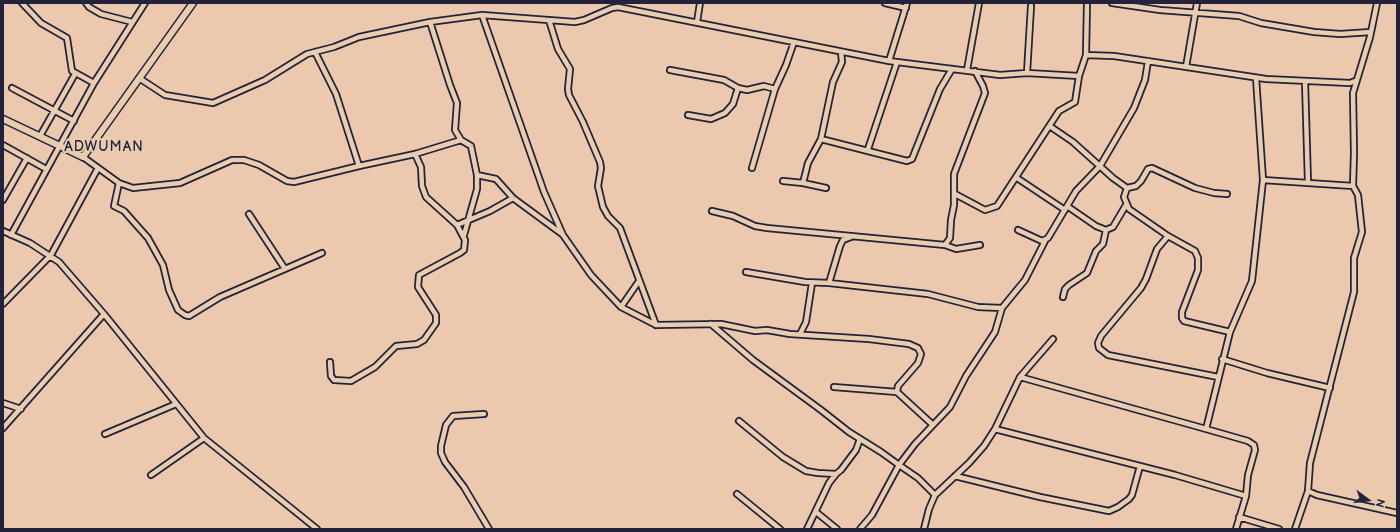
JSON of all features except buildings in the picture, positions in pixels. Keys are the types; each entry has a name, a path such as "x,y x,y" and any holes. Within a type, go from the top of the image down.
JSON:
{"street":[{"path":"22,3 41,23 67,38 72,71 94,84"},
{"path":"86,3 89,7 101,14 132,22"},
{"path":"11,235 94,84 145,3"},
{"path":"83,157 193,3"},
{"path":"697,22 700,3"},
{"path":"885,3 906,5 889,60"},
{"path":"967,70 979,3"},
{"path":"955,194 985,210 992,209 997,206 1060,111 1074,102 1079,76 1086,55 1087,3"},
{"path":"1112,3 1195,14 1243,17 1261,23 1314,32 1340,34 1371,32"},
{"path":"1186,67 1197,3"},
{"path":"1296,529 1308,492 1310,462 1354,292 1354,258 1362,232 1358,195 1353,186 1353,93 1355,81 1371,32 1377,3"},
{"path":"1027,73 1031,6"},
{"path":"139,78 165,95 213,103 265,80 302,57 359,37 430,22 482,15 549,20 584,20 612,8 618,7 897,62 1000,75 1027,73 1079,76"},
{"path":"482,15 544,192 563,235 591,275 621,307 656,326 721,324 755,331 767,330 894,341 918,348 921,354 918,363 898,386 897,392"},
{"path":"549,20 558,50 570,69 568,88 569,95 583,122 600,162 601,168 598,186 603,207 608,216 620,228 638,281 656,326"},
{"path":"330,362 331,376 334,380 344,382 351,381 375,367 396,346 417,344 424,340 433,328 437,319 418,287 419,275 464,250 464,235 477,189 477,175 471,146 461,140 454,130 457,104 430,22"},
{"path":"752,168 775,89 786,65 794,42"},
{"path":"315,52 336,94 359,166"},
{"path":"804,183 808,164 821,139 833,82 842,62 841,52"},
{"path":"1086,55 1114,56 1256,78 1305,82 1350,83 1355,81"},
{"path":"860,529 872,515 899,465 915,444 950,407 966,376 996,332 1002,308 1025,280 1045,241 1086,178 1100,166 1140,94 1145,80 1148,61"},
{"path":"868,150 897,62"},
{"path":"821,139 907,161 912,159 940,89 952,69"},
{"path":"670,70 724,80 738,88 747,90 764,86 775,89"},
{"path":"945,245 950,238 949,230 955,194 953,182 954,174 985,92 975,72"},
{"path":"40,136 75,74"},
{"path":"1206,429 1222,359 1230,332 1252,281 1263,180 1256,78"},
{"path":"1305,82 1308,183"},
{"path":"12,88 74,121"},
{"path":"688,114 712,119 725,113 733,104 738,88"},
{"path":"3,119 83,157 119,183 133,188 180,183 232,160 244,160 259,165 287,181 294,182 415,154 461,140"},
{"path":"1050,127 1073,142 1113,178 1127,188 1136,186 1141,181 1148,169 1152,168 1196,188 1214,193 1228,194"},
{"path":"3,145 46,169"},
{"path":"415,154 421,167 422,186 426,197 457,225 464,235"},
{"path":"3,200 27,158"},
{"path":"3,304 51,255 98,168"},
{"path":"477,175 496,179 513,198 563,235"},
{"path":"1017,178 1096,226 1106,230 1113,227 1126,205"},
{"path":"1263,180 1353,186"},
{"path":"783,182 804,183 826,188"},
{"path":"119,183 114,206 124,211 148,238 163,264 169,290 178,310 182,314 189,316 220,297 322,253"},
{"path":"1127,188 1124,198 1126,205 1141,218 1168,236 1195,251 1198,258 1198,270 1182,312 1182,318 1189,324 1230,332"},
{"path":"457,225 490,211 513,198"},
{"path":"712,211 733,216 755,226 767,228 945,245 956,250 980,246"},
{"path":"249,214 285,269"},
{"path":"1018,230 1045,241"},
{"path":"1063,297 1065,289 1069,285 1087,273 1096,251 1103,244 1106,230"},
{"path":"3,231 51,255 59,262 104,314 204,438 317,529"},
{"path":"829,284 840,246 843,240 852,236"},
{"path":"1168,236 1157,249 1146,279 1141,288 1101,336 1098,343 1098,348 1108,355 1218,377"},
{"path":"746,272 812,283 923,294 978,307 1002,308"},
{"path":"621,307 638,281"},
{"path":"800,334 806,322 812,283"},
{"path":"3,428 104,314"},
{"path":"711,324 753,360 860,439 918,478 935,495"},
{"path":"924,529 929,508 935,495 984,446 995,429 1020,377 1054,339"},
{"path":"1222,359 1267,373 1330,388"},
{"path":"1020,377 1206,429 1254,445 1255,450 1248,475 1246,496 1236,529"},
{"path":"834,387 897,392 933,425"},
{"path":"3,403 21,409"},
{"path":"105,434 176,404"},
{"path":"484,414 453,416 446,425 441,446 441,453 445,462 464,487 489,529"},
{"path":"739,422 783,457 806,471 836,474"},
{"path":"995,429 1140,466 1226,489 1246,496"},
{"path":"151,475 204,438"},
{"path":"807,529 829,483 856,450 860,439"},
{"path":"955,476 1109,511 1113,510 1129,499 1132,495 1140,466"},
{"path":"1308,492 1397,513"},
{"path":"737,494 780,529"},
{"path":"816,512 837,529"},
{"path":"1239,517 1279,529"}],"district":[{"name":"ADWUMAN","path":"104,147"}]}
